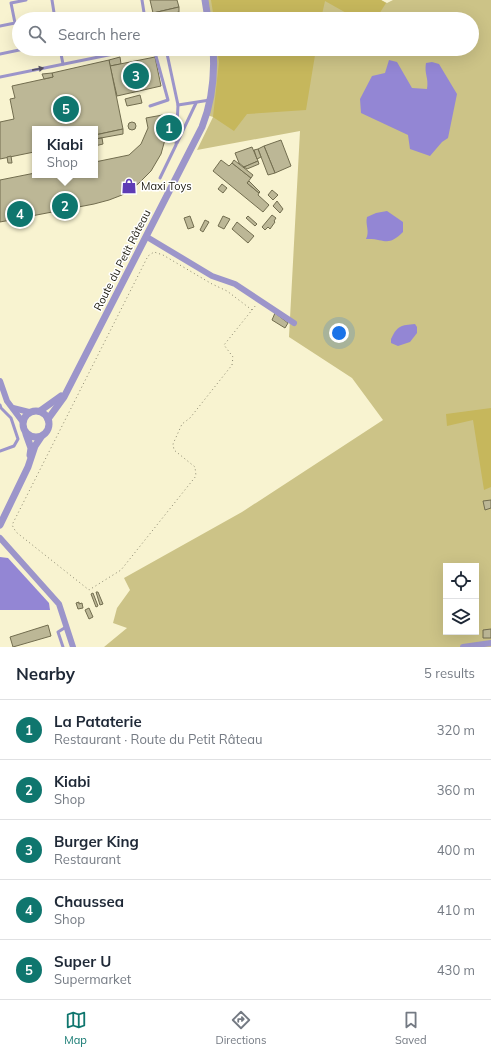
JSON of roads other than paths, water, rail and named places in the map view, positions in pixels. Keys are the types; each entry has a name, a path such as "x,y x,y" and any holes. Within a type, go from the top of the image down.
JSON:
{"street":[{"path":"205,0 207,12"},
{"name":"Route du Petit Râteau","path":"48,419 64,397 202,127 211,100 213,56"},
{"path":"147,237 212,276 235,284 294,323"},
{"path":"0,381 7,401 14,408 22,421 30,448 28,467"},
{"name":"Route du Petit Râteau","path":"40,411 58,399 68,389"},
{"path":"0,525 28,467 40,437 49,428 48,419 44,413 40,411 29,412 14,408"},
{"path":"22,421 29,412"},
{"path":"26,434 33,437 40,437"},
{"path":"0,538 59,604 73,647"},
{"path":"463,647 491,643"}],"lane":[{"path":"13,12 11,3 26,0"},
{"path":"52,0 54,12"},
{"path":"142,0 144,12"},
{"path":"0,26 12,24"},
{"path":"0,54 12,52"},
{"path":"61,56 63,64"},
{"path":"0,77 103,56"},
{"path":"150,106 168,100 156,56"},
{"path":"168,56 178,105 176,145"},
{"path":"178,105 211,100"},
{"path":"160,178 196,103"},
{"path":"0,408 11,418 18,439 14,446 0,451"},
{"path":"63,647 58,632 66,627"}],"place":[{"name":"Burger King","path":"136,76"},
{"name":"Super U","path":"66,109"},
{"name":"La Pataterie","path":"169,128"},
{"name":"Maxi Toys","path":"129,186"},
{"name":"Kiabi","path":"65,206"},
{"name":"Chaussea","path":"20,214"}]}
